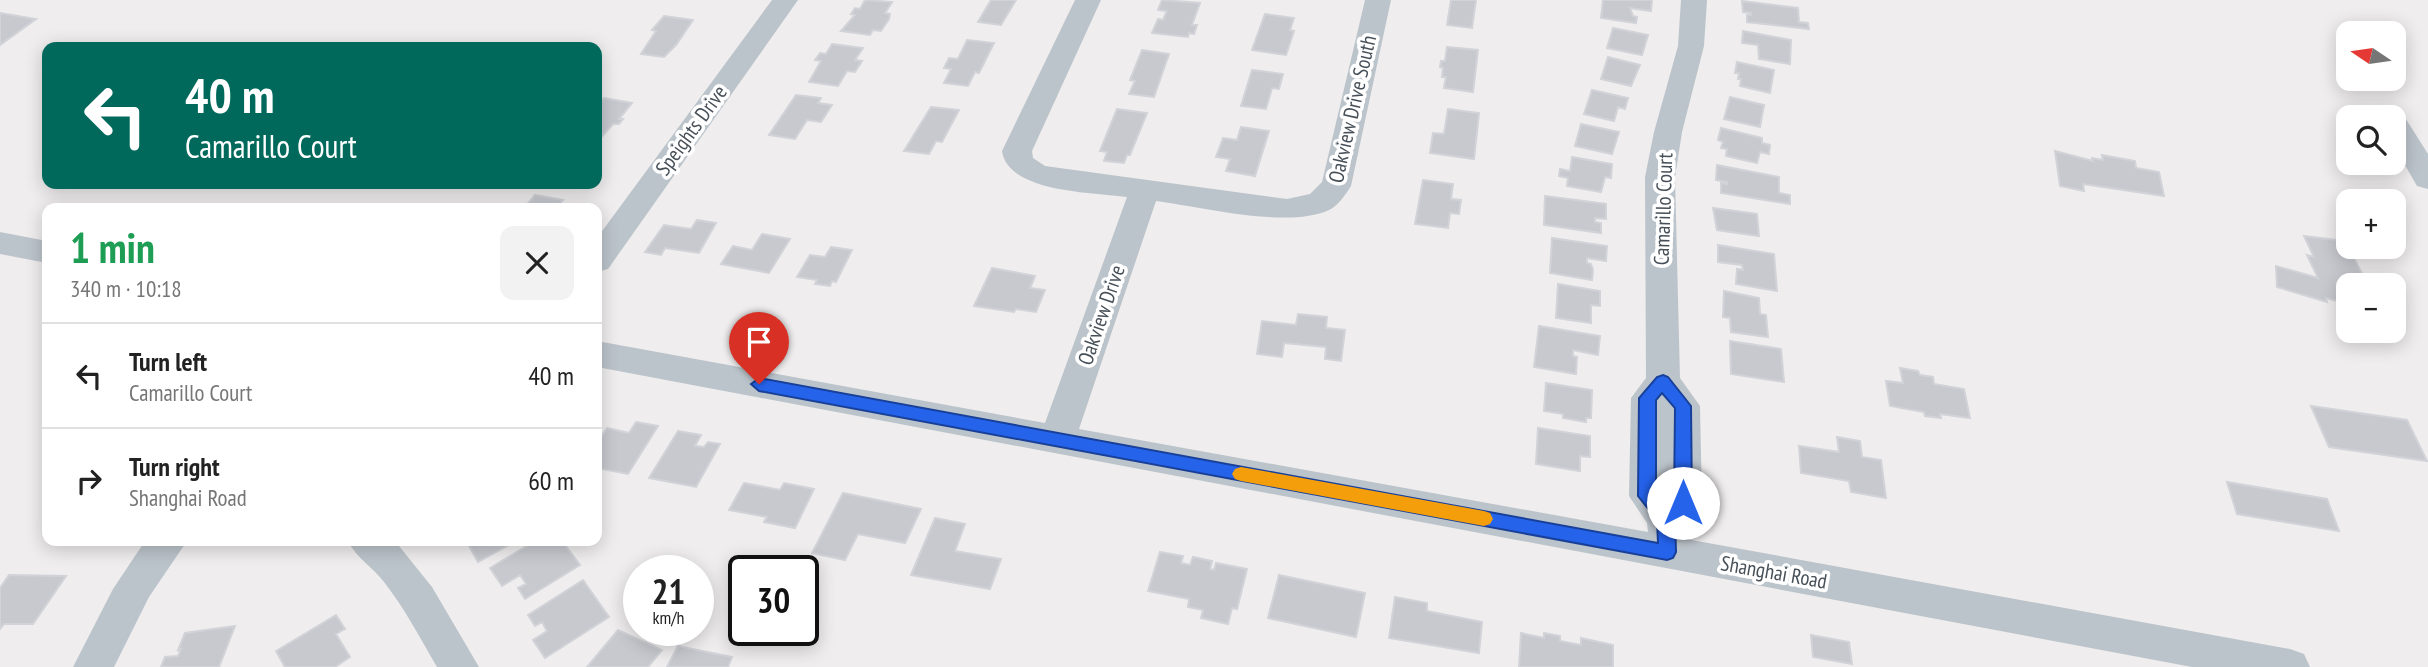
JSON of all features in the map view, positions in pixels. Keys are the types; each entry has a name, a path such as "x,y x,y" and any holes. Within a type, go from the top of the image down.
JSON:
{"street":[{"name":"Speights Drive","path":"602,254 785,0"},
{"path":"1088,0 1017,151 1017,157 1025,168 1041,175 1145,190"},
{"name":"Oakview Drive South","path":"1145,190 1287,209 1307,207 1333,192 1378,0"},
{"name":"Camarillo Court","path":"1667,535 1683,503 1683,406 1663,382 1660,177 1668,132 1693,38 1693,0"},
{"path":"2406,142 2428,179"},
{"name":"Oakview Drive","path":"1057,440 1145,190"},
{"path":"0,243 42,251"},
{"name":"Shanghai Road","path":"602,355 1057,440 1667,535 2290,667"},
{"path":"93,667 123,606 164,546"},
{"path":"374,546 386,555 398,570 459,667"}],"building":[{"path":"865,0 892,2 885,13 890,14 889,19 881,31 873,30 870,35 841,31 855,15 851,14 855,8 860,9"},
{"path":"991,0 1016,0 1001,25 978,22"},
{"path":"1162,0 1200,3 1192,25 1197,25 1194,34 1189,33 1188,37 1152,33 1158,19 1163,20 1167,11 1158,10"},
{"path":"1451,0 1476,0 1472,28 1447,25"},
{"path":"1603,0 1652,0 1651,11 1630,8 1633,16 1637,17 1636,23 1601,18"},
{"path":"1742,1 1798,8 1799,22 1808,23 1809,29 1747,22 1747,15 1751,13 1743,12"},
{"path":"0,13 36,19 0,45"},
{"path":"1265,14 1294,18 1290,30 1294,31 1286,55 1252,50"},
{"path":"664,16 693,20 664,57 641,54 656,31 652,30"},
{"path":"1613,28 1648,35 1642,55 1607,48"},
{"path":"1743,31 1791,40 1790,64 1759,59 1758,45 1742,43"},
{"path":"967,40 994,43 979,73 975,72 968,86 944,83 951,69 944,68 949,58 958,59"},
{"path":"832,44 863,48 855,60 862,61 855,72 847,71 838,86 809,82 821,61 815,60 820,53 826,54"},
{"path":"1447,47 1478,50 1473,92 1444,88 1446,77 1442,77 1443,68 1440,67 1441,61 1445,61"},
{"path":"1142,50 1169,54 1154,97 1129,94 1135,81 1130,80"},
{"path":"1608,57 1640,65 1631,86 1601,79"},
{"path":"1737,62 1774,70 1770,93 1740,86 1739,73 1735,73"},
{"path":"1252,70 1283,74 1279,89 1272,88 1266,109 1241,106"},
{"path":"1592,90 1628,98 1625,109 1618,107 1614,121 1584,114"},
{"path":"796,95 821,98 818,103 832,105 821,122 807,120 795,139 769,135"},
{"path":"1730,97 1764,105 1760,127 1724,119"},
{"path":"604,98 632,103 619,119 623,119 619,124 613,124 602,136"},
{"path":"931,107 959,110 942,142 936,141 929,154 904,151"},
{"path":"1117,109 1147,113 1130,155 1127,155 1124,163 1104,161 1107,152 1100,151"},
{"path":"1448,109 1479,113 1474,159 1430,153 1433,133 1444,134"},
{"path":"1581,124 1619,132 1612,154 1575,146"},
{"path":"1241,127 1269,131 1255,176 1226,171 1230,159 1216,157 1223,138 1237,140"},
{"path":"1721,128 1762,138 1762,143 1770,145 1769,154 1760,152 1757,163 1726,156 1727,149 1721,148 1723,142 1718,140"},
{"path":"2055,151 2093,161 2092,158 2103,160 2102,155 2135,161 2136,168 2159,172 2164,196 2083,184 2084,191 2060,186"},
{"path":"1572,157 1612,164 1611,178 1605,177 1601,192 1567,186 1568,178 1559,176 1560,169 1570,171"},
{"path":"1717,165 1779,177 1779,193 1790,195 1790,204 1721,193 1721,183 1727,182 1716,180"},
{"path":"1423,180 1453,184 1451,199 1461,200 1459,214 1450,213 1448,228 1415,224"},
{"path":"535,195 563,200 560,203 528,203"},
{"path":"1545,196 1606,204 1606,219 1595,218 1595,222 1601,223 1601,233 1544,225"},
{"path":"1713,208 1757,214 1759,236 1717,230"},
{"path":"697,220 716,223 699,253 665,248 661,255 645,252 664,225 691,229"},
{"path":"762,234 790,239 769,273 721,264 733,246 752,250"},
{"path":"2304,236 2336,240 2336,259 2354,259 2362,273 2336,273 2336,301 2326,298 2327,302 2277,287 2276,266 2318,278 2307,255 2314,257"},
{"path":"1552,238 1607,246 1606,261 1587,258 1587,263 1591,264 1593,270 1592,280 1550,273"},
{"path":"1718,245 1774,254 1777,291 1736,284 1737,269 1743,270 1742,265 1718,262"},
{"path":"831,247 852,250 836,282 832,281 830,286 815,284 817,280 797,277 810,255 825,257"},
{"path":"992,268 1035,276 1030,288 1045,290 1036,312 1016,309 1014,312 974,306"},
{"path":"1558,284 1600,291 1600,306 1591,305 1591,323 1556,318"},
{"path":"1724,291 1759,298 1760,314 1766,315 1768,337 1731,332 1730,318 1723,317"},
{"path":"1298,314 1327,317 1326,328 1345,330 1341,361 1325,359 1326,347 1284,343 1282,357 1257,354 1262,321 1296,325"},
{"path":"1539,326 1600,336 1598,355 1573,350 1573,356 1577,357 1576,374 1534,367"},
{"path":"1730,341 1781,349 1784,382 1731,374"},
{"path":"1900,368 1933,377 1934,384 1964,389 1970,418 1940,414 1941,418 1925,416 1924,412 1890,406 1886,381 1903,383"},
{"path":"1546,383 1592,390 1591,418 1586,418 1586,422 1544,411"},
{"path":"2311,406 2407,420 2427,461 2329,447"},
{"path":"636,422 658,426 628,474 602,469 602,436 607,428 629,433"},
{"path":"1538,428 1590,436 1590,457 1580,456 1580,471 1536,464"},
{"path":"678,431 701,435 695,446 704,447 708,442 720,444 696,487 649,478"},
{"path":"1837,437 1860,441 1862,457 1881,460 1886,498 1851,492 1849,481 1801,473 1799,446 1839,452"},
{"path":"2227,482 2327,499 2339,531 2237,514"},
{"path":"744,483 780,490 784,483 814,489 795,528 764,522 767,517 729,510"},
{"path":"843,493 921,509 905,543 858,534 845,560 812,553"},
{"path":"935,518 965,524 955,551 1001,559 990,589 911,575"},
{"path":"469,546 507,546 478,562"},
{"path":"527,546 566,546 580,565 525,599 518,588 526,584 520,575 502,586 490,568"},
{"path":"1160,552 1183,556 1181,563 1190,565 1193,557 1212,561 1210,569 1214,570 1216,563 1247,569 1237,609 1232,608 1228,624 1201,618 1203,610 1188,607 1189,599 1148,591"},
{"path":"9,575 66,576 33,624 4,624 0,629 0,588"},
{"path":"1279,575 1365,593 1356,637 1268,618"},
{"path":"583,580 609,617 545,658 533,640 547,631 542,622 535,626 528,615"},
{"path":"1395,597 1427,603 1427,611 1482,622 1479,653 1389,638"},
{"path":"336,615 345,629 336,634 350,657 335,667 285,667 276,651"},
{"path":"235,626 219,667 161,667 165,657 178,656 185,633"},
{"path":"618,630 623,632 623,646 653,646 662,650 648,667 587,667"},
{"path":"1521,633 1544,638 1544,633 1560,636 1560,641 1581,645 1581,638 1613,645 1613,667 1519,667"},
{"path":"1811,635 1849,642 1852,664 1813,657"},
{"path":"678,646 732,657 728,667 667,667"}],"slow traffic":[{"path":"1241,474 1484,519"}],"route":[{"path":"759,384 1667,552 1666,518 1647,496 1647,398 1663,382 1683,406 1683,503"}]}
